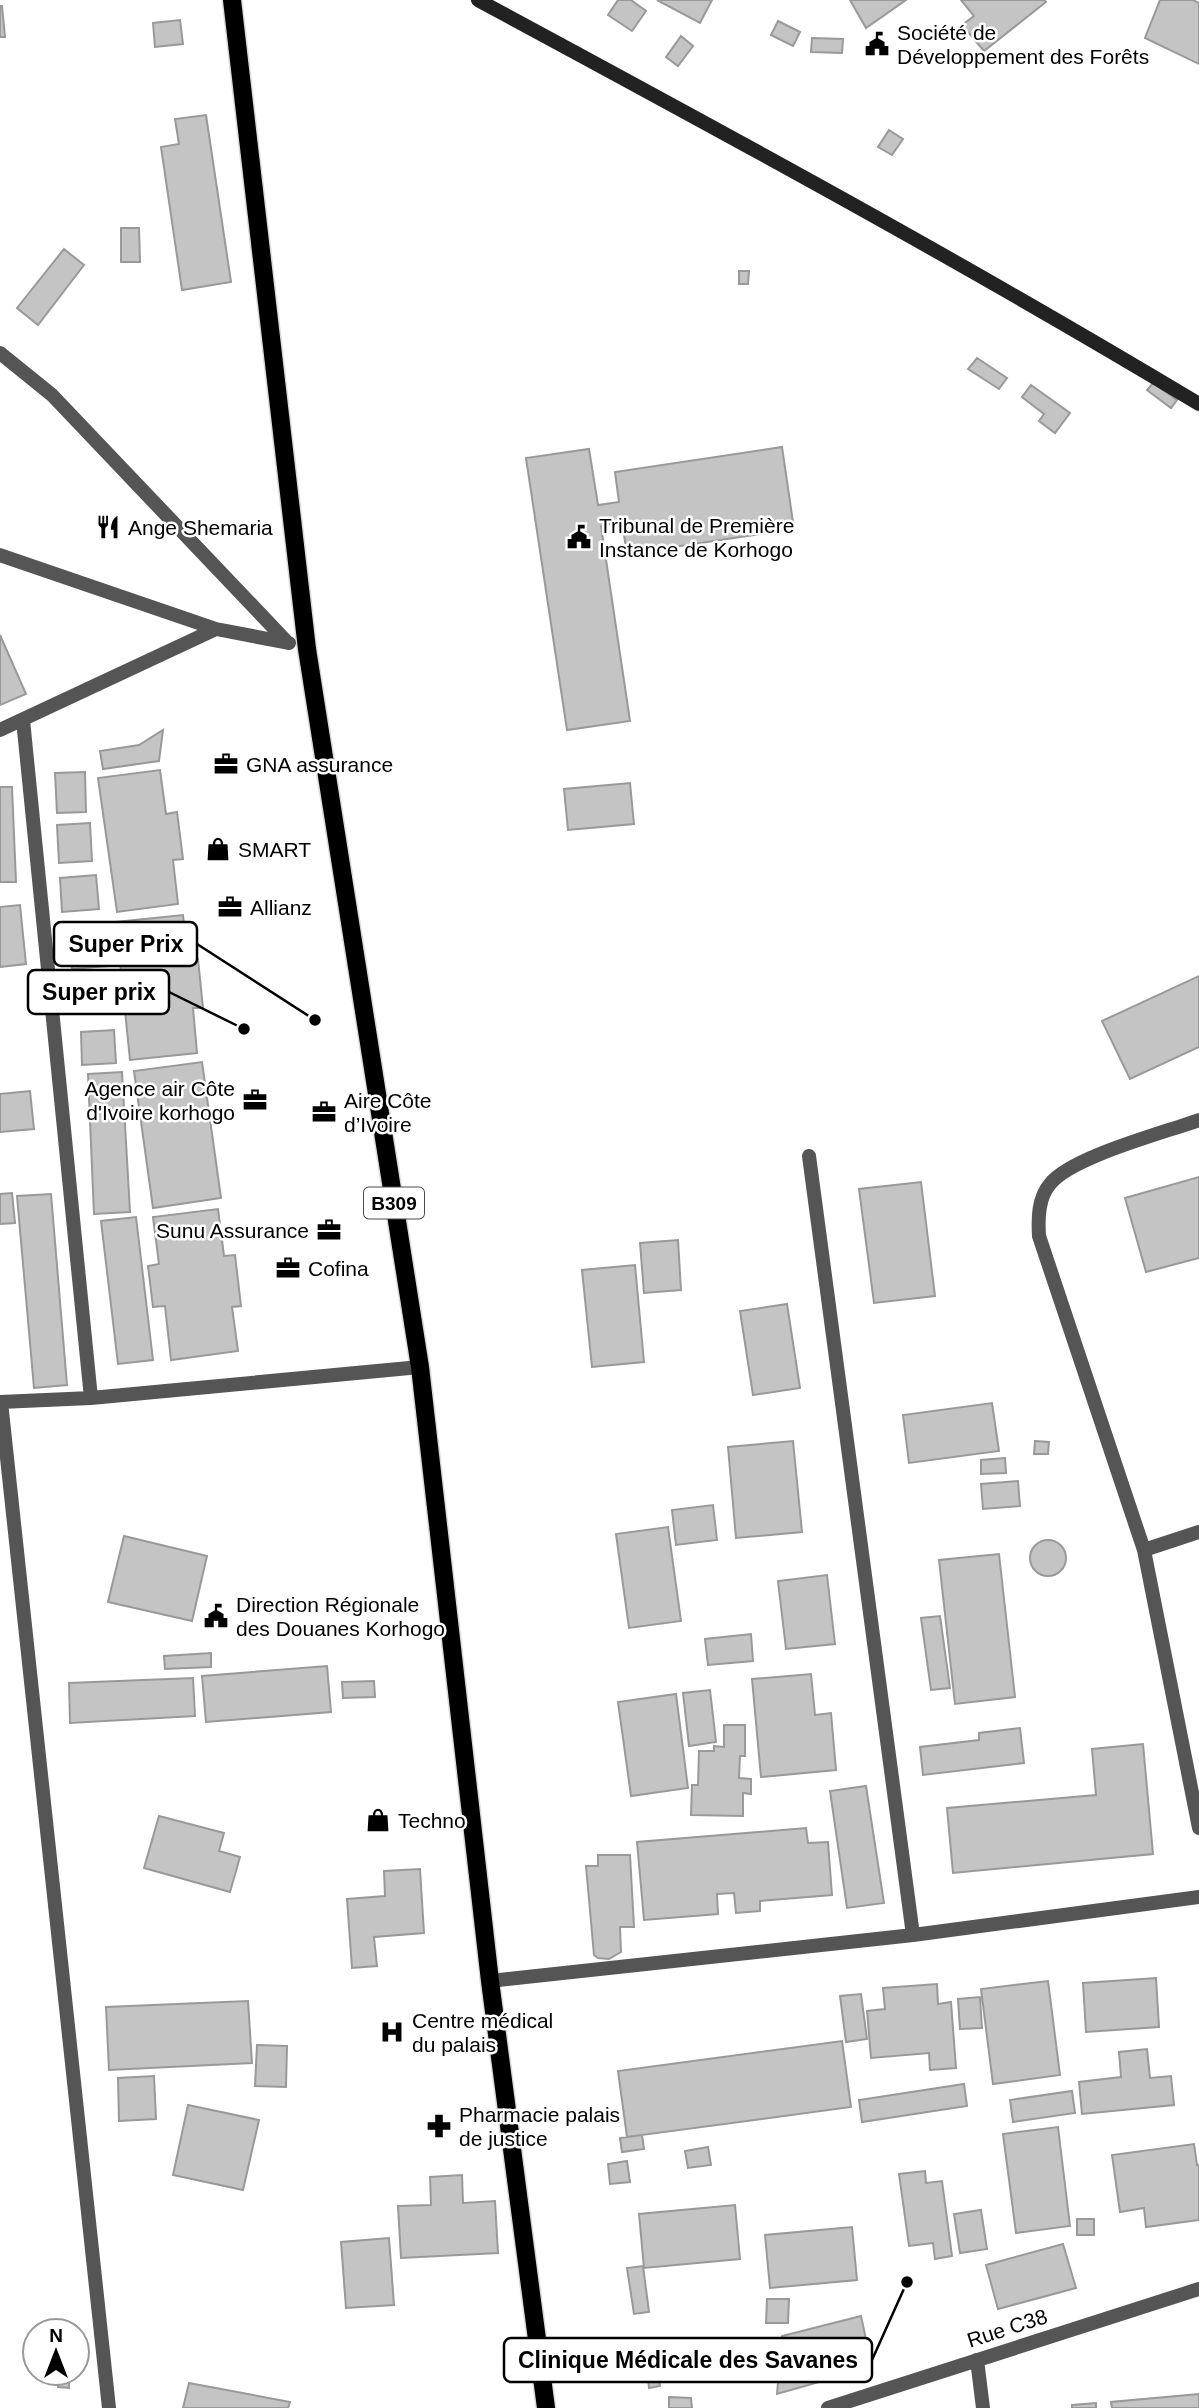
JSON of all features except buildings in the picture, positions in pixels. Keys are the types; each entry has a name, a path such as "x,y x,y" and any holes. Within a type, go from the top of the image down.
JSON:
{"main road":[{"name":"B309","path":"232,0 307,649 420,1367 490,1981 546,2408"},
{"path":"478,0 808,178 1081,333 1199,404"}],"street":[{"path":"0,353 52,395 288,643"},
{"path":"0,555 216,629 307,649"},
{"path":"0,730 216,629"},
{"path":"23,720 91,1398"},
{"path":"1199,1120 1073,1165 1049,1185 1038,1213 1039,1236 1143,1550 1199,1828"},
{"path":"809,1156 913,1935"},
{"path":"109,2408 1,1402 91,1398 420,1367"},
{"path":"1143,1550 1199,1532"},
{"path":"490,1981 913,1935 1199,1897"},
{"name":"Rue C38","path":"828,2408 1199,2289"},
{"path":"977,2360 983,2408"}],"place":[{"name":"Société de Développement des Forêts","path":"877,44"},
{"name":"Ange Shemaria","path":"108,527"},
{"name":"Tribunal de Première Instance de Korhogo","path":"579,537"},
{"name":"GNA assurance","path":"226,764"},
{"name":"SMART","path":"218,849"},
{"name":"Allianz","path":"230,907"},
{"name":"Super Prix","path":"315,1020"},
{"name":"Super prix","path":"244,1029"},
{"name":"Agence air Côte d'Ivoire korhogo","path":"255,1100"},
{"name":"Aire Côte d’Ivoire","path":"324,1112"},
{"name":"Sunu Assurance","path":"329,1230"},
{"name":"Cofina","path":"288,1268"},
{"name":"Direction Régionale des Douanes Korhogo","path":"216,1616"},
{"name":"Techno","path":"378,1820"},
{"name":"Centre médical du palais","path":"392,2032"},
{"name":"Pharmacie palais de justice","path":"439,2126"},
{"name":"Clinique Médicale des Savanes","path":"907,2282"}]}
